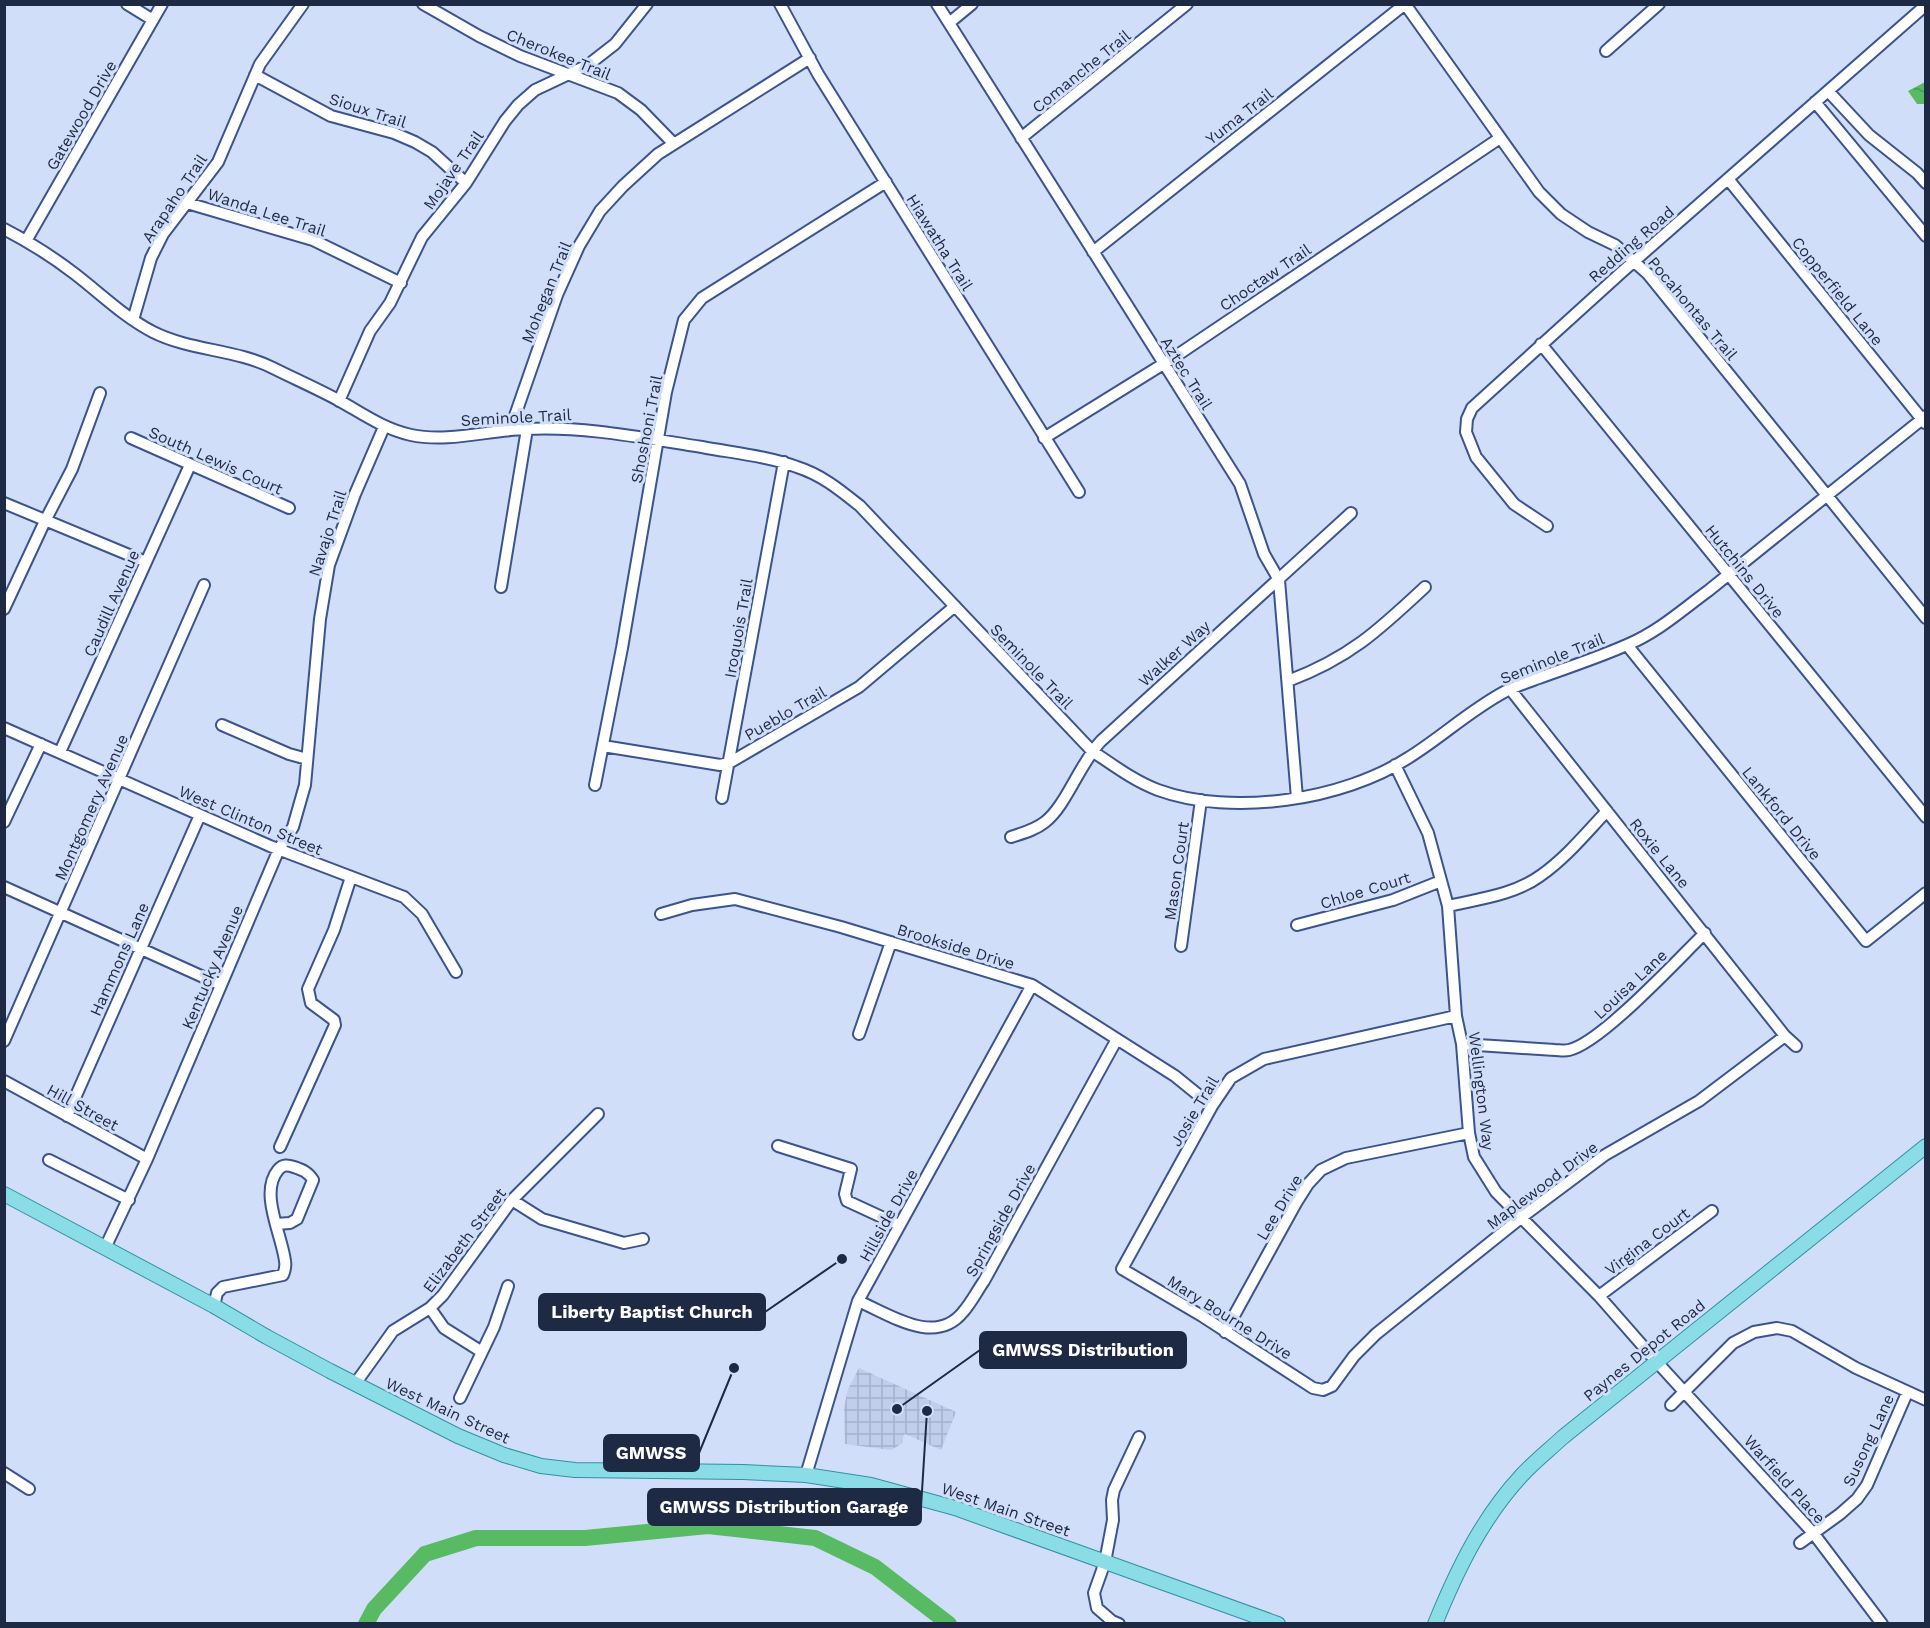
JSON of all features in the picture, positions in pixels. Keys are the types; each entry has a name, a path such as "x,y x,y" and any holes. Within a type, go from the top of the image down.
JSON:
{"main road":[{"name":"Paynes Depot Road","path":"1435,1623 1468,1551 1485,1523 1523,1474 1563,1437 1656,1361 1926,1146"},
{"name":"West Main Street","path":"4,1194 214,1306 267,1337 482,1447 542,1466 602,1472 743,1472 806,1475 849,1481 926,1499 1278,1623"}],"street":[{"path":"127,4 153,20"},
{"name":"Gatewood Drive","path":"26,241 162,4"},
{"name":"Arapaho Trail","path":"134,320 151,258 163,234 218,162 260,64 303,4"},
{"name":"Cherokee Trail","path":"423,4 520,56 618,93 640,110 674,144"},
{"name":"Mojave Trail","path":"339,401 370,331 390,303 422,237 466,183 505,121 535,90 588,65 615,44 647,4"},
{"name":"Hiawatha Trail","path":"780,4 810,58 1079,492"},
{"name":"Aztec Trail","path":"937,4 1240,484 1264,554 1278,580 1297,798"},
{"path":"949,23 972,4"},
{"name":"Comanche Trail","path":"1021,138 1187,4"},
{"name":"Pocahontas Trail","path":"1405,4 1553,208 1588,232 1615,244 1655,284 1926,618"},
{"name":"Yuma Trail","path":"1093,252 1405,4"},
{"path":"1606,51 1659,4"},
{"name":"Redding Road","path":"1547,526 1514,504 1476,458 1466,432 1467,419 1472,408 1634,261 1926,5"},
{"name":"Mohegan Trail","path":"510,430 557,295 579,246 600,211 622,186 658,154 810,58"},
{"name":"Sioux Trail","path":"255,75 331,116 394,133 415,142 432,152 466,183"},
{"path":"1828,91 1864,130 1926,183"},
{"path":"1815,102 1926,236"},
{"path":"1849,142 1864,130"},
{"name":"Choctaw Trail","path":"1044,438 1163,363 1500,138"},
{"name":"Copperfield Lane","path":"1728,179 1924,419"},
{"name":"Shoshoni Trail","path":"595,785 622,648 666,392 684,320 702,298 886,182"},
{"name":"Wanda Lee Trail","path":"187,203 313,240 401,283"},
{"name":"Seminole Trail","path":"4,228 26,241 152,331 182,343 240,356 267,365 339,401 384,427 412,435 442,437 527,429 584,429 784,462 817,475 837,487 860,506 1092,751 1138,781 1177,795 1201,800 1255,802 1314,796 1350,786 1407,759 1473,711 1510,689 1628,645 1661,627 1924,419"},
{"name":"Hutchins Drive","path":"1541,344 1926,818"},
{"path":"4,609 72,469 100,393"},
{"name":"Navajo Trail","path":"313,689 328,565 384,427"},
{"path":"501,587 527,429"},
{"name":"South Lewis Court","path":"131,438 289,508"},
{"name":"Iroquois Trail","path":"722,798 784,462"},
{"name":"Caudill Avenue","path":"60,752 190,465"},
{"path":"4,503 146,562"},
{"name":"Walker Way","path":"1011,837 1034,829 1052,816 1092,751 1351,513"},
{"name":"Montgomery Avenue","path":"4,1041 204,585"},
{"path":"1287,681 1348,653 1379,630 1425,587"},
{"name":"Pueblo Trail","path":"729,764 859,687 955,606"},
{"name":"Lankford Drive","path":"1628,645 1866,941 1926,893"},
{"name":"Kentucky Avenue","path":"105,1248 147,1159 279,849 293,827 305,785 313,689"},
{"name":"Roxie Lane","path":"1510,689 1785,1036"},
{"path":"222,725 289,754 307,759"},
{"name":"West Clinton Street","path":"4,728 279,849 404,897 422,914 456,972"},
{"path":"4,822 41,744"},
{"path":"603,746 720,765 729,764"},
{"name":"Wellington Way","path":"1395,765 1428,833 1448,906 1456,1016 1462,1044 1469,1133 1474,1157 1496,1192 1599,1296 1656,1361"},
{"name":"Mason Court","path":"1181,946 1201,800"},
{"path":"1448,906 1505,892 1539,877 1563,857 1607,811"},
{"name":"Hammons Lane","path":"67,1116 200,815"},
{"path":"280,1147 335,1025 334,1020 311,1003 308,989 334,930 351,877"},
{"name":"Chloe Court","path":"1297,925 1393,900 1441,881"},
{"path":"4,887 221,985"},
{"name":"Brookside Drive","path":"661,914 692,905 735,899 891,942 1032,985 1175,1076 1212,1106"},
{"name":"Louisa Lane","path":"1462,1044 1555,1050 1568,1050 1579,1046 1606,1028 1705,933"},
{"path":"859,1034 891,942"},
{"name":"Hillside Drive","path":"806,1475 858,1301 1032,985"},
{"name":"Josie Trail","path":"1122,1269 1212,1106 1231,1078 1264,1059 1456,1016"},
{"path":"1785,1036 1796,1046"},
{"name":"Maplewood Drive","path":"1323,1389 1332,1386 1354,1356 1376,1334 1522,1217 1605,1155 1699,1101 1785,1036"},
{"name":"Springside Drive","path":"858,1301 915,1326 931,1329 945,1326 962,1314 984,1281 1117,1039"},
{"name":"Hill Street","path":"4,1081 147,1159"},
{"name":"Elizabeth Street","path":"356,1384 393,1331 430,1308 452,1285 512,1200 598,1114"},
{"name":"Lee Drive","path":"1226,1332 1296,1203 1308,1184 1321,1170 1346,1158 1469,1133"},
{"path":"778,1146 851,1169 845,1194 847,1201 899,1225"},
{"path":"50,1160 129,1200"},
{"path":"214,1306 217,1293 223,1287 283,1275 286,1264 276,1224 270,1198 270,1186 280,1167 288,1165 308,1172 313,1180 297,1219 291,1223 276,1224"},
{"path":"512,1200 542,1219 624,1243 643,1239"},
{"name":"Virgina Court","path":"1599,1296 1712,1211"},
{"name":"Mary Bourne Drive","path":"1122,1269 1313,1388 1323,1389"},
{"path":"460,1398 494,1327 508,1286"},
{"path":"430,1308 444,1328 482,1352"},
{"path":"1671,1405 1733,1343 1754,1332 1777,1328 1792,1331 1856,1368 1926,1400"},
{"name":"Warfield Place","path":"1656,1361 1814,1533 1882,1623"},
{"name":"Susong Lane","path":"1800,1543 1857,1499 1867,1485 1907,1393"},
{"path":"1119,1623 1112,1621 1097,1608 1094,1593 1105,1562 1113,1520 1114,1490 1139,1437"},
{"path":"4,1473 29,1489"}],"shaded area":[{"path":"859,1368 956,1412 941,1450 905,1434 903,1443 891,1450 845,1444 844,1407 848,1389"}],"water":[{"path":"1925,82 1925,104 1917,104 1908,91"}],"waterway":[{"path":"366,1624 374,1609 425,1554 476,1538 585,1538 708,1526 815,1538 875,1567 949,1624"}],"place":[{"name":"Liberty Baptist Church","path":"842,1259"},
{"name":"GMWSS","path":"734,1368"},
{"name":"GMWSS Distribution","path":"897,1409"},
{"name":"GMWSS Distribution Garage","path":"927,1411"}]}
